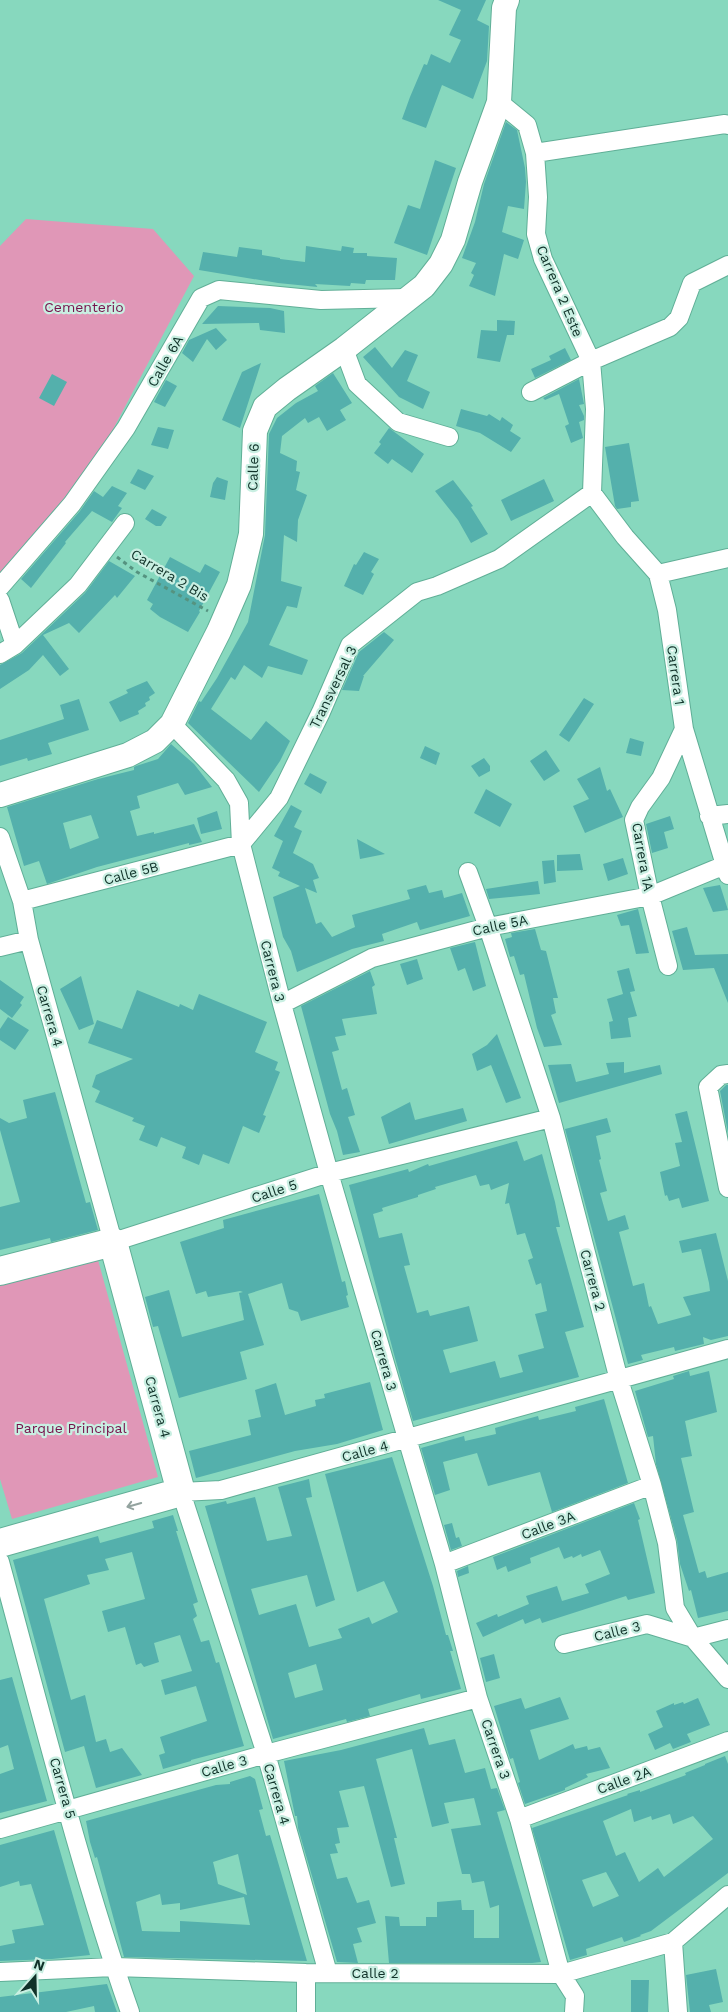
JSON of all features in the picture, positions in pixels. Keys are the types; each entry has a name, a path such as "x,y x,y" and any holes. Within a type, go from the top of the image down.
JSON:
{"main road":[{"name":"Calle 6","path":"0,795 128,755 155,741 172,724 224,620 239,585 250,534 254,431 265,407 286,389 344,349 424,286 441,264 449,248 470,182 499,102 504,8 507,0"},
{"name":"Calle 5","path":"0,1270 113,1242"},
{"name":"Carrera 4","path":"113,1242 181,1492"},
{"name":"Calle 4","path":"0,1543 181,1492"}],"street":[{"name":"Carrera 2 Este","path":"499,102 527,125 534,153 538,197 536,234 543,259 591,361 595,419 592,493"},
{"path":"534,153 728,125"},
{"path":"531,392 591,361 670,327 679,318 692,283 728,265"},
{"name":"Calle 6A","path":"0,587 72,504 126,428 201,298 219,290 321,300 407,298"},
{"path":"344,349 357,384 398,422 449,436"},
{"name":"Carrera 1","path":"592,493 625,537 658,574 667,610 684,730 726,870"},
{"name":"Transversal 3","path":"241,844 279,798 322,712 350,645 417,592 437,586 499,559 592,493"},
{"path":"8,650 78,585 125,523"},
{"path":"658,574 728,558"},
{"path":"0,600 8,650"},
{"name":"Carrera 3","path":"172,724 226,780 240,803 241,844 282,1004 329,1173 444,1564 478,1698 519,1819 561,1974 575,1996 574,2012"},
{"name":"Carrera 1A","path":"668,966 650,896 634,820 640,807 661,778 684,730"},
{"path":"709,816 728,814"},
{"name":"Carrera 4","path":"0,837 22,901 29,940 113,1242"},
{"name":"Calle 5B","path":"22,901 241,844"},
{"name":"Calle 5A","path":"282,1004 372,958 488,927 650,896 726,870"},
{"name":"Carrera 2","path":"468,872 551,1118 619,1380 668,1543 675,1608 693,1638 728,1679"},
{"path":"0,947 29,940"},
{"path":"728,1074 721,1075 708,1087 728,1188"},
{"name":"Calle 5","path":"113,1242 329,1173 551,1118"},
{"name":"Calle 4","path":"181,1492 221,1490 728,1349"},
{"name":"Calle 3A","path":"444,1564 652,1485"},
{"name":"Carrera 4","path":"181,1492 266,1754 328,1973"},
{"name":"Carrera 5","path":"0,1562 114,1967 130,2012"},
{"name":"Calle 3","path":"564,1644 647,1624 693,1638"},
{"path":"693,1638 728,1629"},
{"name":"Calle 3","path":"0,1829 266,1754 478,1698"},
{"name":"Calle 2A","path":"519,1819 728,1741"},
{"name":"Calle 2","path":"0,1972 114,1967 306,1973 561,1974 672,1942 728,1895"},
{"path":"672,1942 678,2012"},
{"path":"306,1973 306,2012"}],"path":[{"name":"Carrera 2 Bis","path":"106,548 137,572 224,620"}],"green space":[{"name":"Cementerio","path":"26,219 153,229 194,276 99,456 0,576 0,246"},
{"name":"Parque Principal","path":"98,1260 158,1477 12,1519 0,1479 0,1283"}],"building":[{"path":"438,0 486,0 477,20 489,26 487,61 473,99 442,85 426,128 402,119 410,97 424,64 427,65 431,54 450,63 461,40 449,35 461,10"},
{"path":"506,122 517,130 526,182 524,209 508,206 502,232 524,240 518,259 504,254 495,296 469,286 474,275 471,273 476,263 462,258 475,222 484,184"},
{"path":"435,160 456,168 427,255 394,243 408,205 420,209"},
{"path":"306,246 341,251 342,246 354,248 353,253 367,253 367,256 397,258 395,280 366,280 365,284 351,283 350,286 315,284 318,287 278,283 199,270 203,252 237,257 239,247 262,250 262,255 305,262"},
{"path":"218,306 270,308 284,311 285,333 260,330 259,323 202,324"},
{"path":"497,320 515,321 514,335 507,335 500,362 477,358 481,330 497,331"},
{"path":"216,328 227,340 216,350 207,339 193,362 182,353 189,340"},
{"path":"375,347 392,368 405,350 418,355 407,381 430,392 423,409 399,397 363,357"},
{"path":"565,348 571,360 535,378 531,369 551,360 549,356"},
{"path":"261,363 240,428 222,420 242,372"},
{"path":"333,373 352,403 340,410 346,420 327,431 319,417 308,423 305,418 282,436 280,453 297,461 296,471 300,472 296,490 307,495 298,520 297,542 284,535 281,581 302,587 297,608 287,606 269,645 308,660 302,675 268,666 262,678 244,665 235,680 231,677 211,709 251,740 266,721 290,741 280,761 259,792 188,723 199,701 201,702 217,678 248,622 265,535 269,434 277,418 296,403 318,391 315,386"},
{"path":"52,374 67,382 54,406 39,398"},
{"path":"579,379 584,404 579,405 584,416 584,420 579,422 583,438 571,443 565,426 569,424 559,394 545,400 543,398"},
{"path":"166,380 177,386 165,407 154,402"},
{"path":"461,409 487,416 489,414 500,421 502,417 513,425 510,431 521,438 511,452 480,433 456,426"},
{"path":"158,427 174,430 168,449 151,445"},
{"path":"389,428 424,454 412,473 392,459 388,464 374,453"},
{"path":"629,443 639,501 631,502 631,507 617,509 605,447"},
{"path":"138,469 154,476 145,490 130,483"},
{"path":"217,477 228,481 225,500 210,497 213,483"},
{"path":"544,479 554,501 511,521 501,500"},
{"path":"453,480 473,506 471,507 488,534 471,543 458,520 435,491"},
{"path":"112,486 127,493 118,506 122,508 112,522 92,511 65,542 31,588 21,579 80,511 94,491 103,497"},
{"path":"152,509 167,517 161,526 156,526 145,519"},
{"path":"364,552 379,559 371,572 374,574 363,595 344,586 354,564 356,565"},
{"path":"170,557 200,573 205,564 220,572 188,632 160,617 150,609 153,604 147,600"},
{"path":"109,561 135,576 117,598 115,595 79,633 69,623 43,635 69,669 60,676 43,655 29,670 0,689 0,665 22,653 85,593"},
{"path":"384,632 394,640 363,676 359,691 342,690 359,652"},
{"path":"147,681 155,693 149,697 150,700 145,703 146,706 138,711 139,714 120,722 109,702 128,693 126,690"},
{"path":"584,698 594,704 569,742 559,735"},
{"path":"79,699 89,730 48,743 52,754 28,761 27,758 0,766 0,740 64,719 60,705"},
{"path":"630,738 644,742 641,756 626,753"},
{"path":"171,744 194,764 212,787 185,795 178,783 137,796 140,808 130,811 137,836 154,832 154,834 194,824 202,842 189,845 189,843 97,867 47,884 39,861 24,866 7,807 134,770 136,766 158,759","holes":["91,815 99,838 70,849 63,823"]},
{"path":"425,746 440,753 436,765 420,758"},
{"path":"546,750 560,771 544,781 530,761"},
{"path":"484,758 490,766 490,771 479,777 471,766"},
{"path":"600,767 607,791 610,789 623,817 585,833 573,806 589,799 577,779"},
{"path":"310,773 327,782 321,794 304,784"},
{"path":"486,789 512,804 500,827 474,813"},
{"path":"291,805 302,811 294,827 302,831 293,853 313,864 319,878 313,880 317,893 305,888 316,924 321,922 332,937 355,927 352,915 410,899 407,890 426,885 429,893 442,890 444,898 462,893 470,916 420,930 417,922 382,934 384,941 352,949 297,972 291,951 283,937 273,897 300,886 278,876 280,872 272,868 283,841 274,836"},
{"path":"217,811 222,829 201,834 197,818"},
{"path":"670,816 674,829 664,832 668,848 652,853 646,824"},
{"path":"357,839 385,854 360,859"},
{"path":"580,854 583,870 557,871 557,855"},
{"path":"623,858 628,874 608,881 603,864"},
{"path":"554,860 556,882 544,884 542,861"},
{"path":"538,881 540,894 489,899 486,889"},
{"path":"720,885 728,910 713,912 703,888"},
{"path":"638,909 649,953 636,954 629,925 621,926 617,915"},
{"path":"687,927 695,955 728,954 728,1003 714,968 683,970 672,931"},
{"path":"535,929 541,950 546,951 558,998 553,998 556,1013 551,1015 562,1045 544,1047 537,1028 524,974 520,975 514,956 510,957 505,939 512,937 511,933"},
{"path":"475,942 486,986 473,991 465,968 458,971 450,948"},
{"path":"417,959 423,979 407,985 400,964"},
{"path":"629,968 635,991 630,992 637,1016 628,1018 631,1037 611,1039 609,1022 613,1021 607,999 623,994 617,971"},
{"path":"370,971 375,985 372,987 377,1014 342,1019 346,1035 335,1037 339,1050 332,1052 342,1090 347,1088 355,1115 348,1117 360,1152 343,1155 301,1006"},
{"path":"81,976 94,1024 79,1030 60,989"},
{"path":"0,980 24,997 20,1003 22,1005 12,1018 0,1009"},
{"path":"137,990 179,1007 180,1004 193,1010 199,994 267,1022 255,1052 278,1062 275,1070 280,1072 263,1115 266,1116 259,1133 243,1126 229,1164 203,1154 199,1165 182,1158 186,1147 161,1137 157,1147 139,1140 145,1126 132,1121 134,1118 95,1102 100,1091 92,1087 96,1075 133,1059 88,1043 97,1020 122,1029"},
{"path":"8,1017 29,1030 15,1050 0,1040 0,1029"},
{"path":"497,1034 521,1098 506,1103 491,1065 477,1071 472,1054 487,1045"},
{"path":"624,1062 624,1073 660,1065 662,1074 559,1103 548,1065 571,1064 576,1082 609,1074 606,1063"},
{"path":"728,1085 728,1133 720,1091"},
{"path":"55,1092 86,1203 90,1202 98,1230 51,1242 50,1238 0,1250 0,1207 20,1202 0,1130 0,1118 9,1123 27,1118 23,1100"},
{"path":"410,1102 415,1120 463,1108 467,1121 389,1144 381,1117"},
{"path":"687,1111 709,1201 682,1208 679,1198 669,1201 667,1195 665,1196 660,1172 680,1166 675,1143 682,1142 675,1114"},
{"path":"607,1118 611,1132 596,1136 601,1159 599,1160 607,1191 600,1193 608,1221 625,1215 629,1229 619,1232 633,1286 644,1283 649,1307 651,1306 658,1324 691,1315 683,1297 710,1291 709,1283 701,1249 682,1253 679,1241 716,1233 728,1281 728,1336 711,1340 703,1337 704,1344 675,1351 674,1347 641,1355 643,1360 628,1364 565,1129"},
{"path":"517,1141 524,1161 542,1154 560,1227 556,1227 584,1327 565,1332 579,1377 413,1421 349,1185 408,1169 409,1172 428,1164 429,1166","holes":["476,1175 480,1186 489,1184 491,1190 509,1183 505,1204 509,1203 517,1235 525,1233 533,1258 528,1260 536,1285 541,1283 547,1311 535,1314 544,1348 518,1355 523,1372 500,1378 495,1361 450,1373 443,1350 478,1341 469,1306 430,1316 428,1310 417,1313 404,1266 410,1265 402,1233 379,1238 373,1214 383,1211 382,1208 418,1197 418,1195 436,1189 435,1187"]},
{"path":"319,1194 342,1282 345,1281 349,1307 301,1321 298,1312 289,1309 282,1283 248,1294 264,1345 240,1352 247,1379 179,1398 158,1326 153,1327 145,1297 169,1290 182,1337 244,1320 239,1293 243,1292 208,1297 206,1291 196,1294 180,1242 224,1228 223,1220"},
{"path":"689,1371 690,1376 709,1371 717,1412 685,1421 692,1456 681,1458 694,1512 683,1515 699,1573 705,1571 707,1578 728,1572 728,1611 698,1618 691,1590 689,1591 680,1564 677,1540 656,1464 653,1436 648,1437 635,1391 674,1379 673,1376"},
{"path":"370,1382 383,1430 337,1444 295,1451 196,1478 189,1451 251,1435 248,1420 261,1417 255,1390 276,1383 285,1415 316,1406 315,1400 325,1398 324,1394"},
{"path":"604,1399 628,1483 552,1512 540,1472 488,1486 477,1453 443,1462 450,1490 435,1495 421,1448 464,1436 465,1441 496,1434 495,1428 538,1416 539,1420 576,1411 575,1407"},
{"path":"392,1457 433,1586 446,1635 448,1635 453,1651 450,1651 461,1689 421,1699 420,1694 368,1709 370,1716 347,1722 346,1719 273,1739 205,1506 226,1501 227,1504 255,1497 267,1541 292,1536 278,1487 309,1479 312,1497 306,1498 335,1600 316,1607 307,1575 251,1589 259,1615 296,1604 309,1647 342,1638 338,1629 369,1617 372,1624 398,1612 384,1581 357,1592 325,1474","holes":["316,1664 323,1690 295,1698 288,1673"]},
{"path":"634,1503 640,1519 638,1520 655,1593 628,1600 626,1596 542,1623 540,1618 525,1624 523,1619 483,1637 476,1623 497,1614 498,1617 529,1604 526,1596 557,1586 562,1601 589,1593 585,1584 610,1574 600,1550 582,1557 581,1554 573,1558 572,1556 564,1559 559,1547 530,1558 531,1563 508,1572 506,1566 497,1570 493,1557"},
{"path":"173,1515 178,1531 176,1531 198,1602 193,1604 197,1616 193,1619 201,1642 209,1640 216,1663 219,1662 244,1746 163,1769 159,1755 165,1753 160,1737 207,1721 196,1686 165,1695 161,1680 192,1671 180,1635 154,1643 159,1662 144,1667 141,1663 136,1665 125,1627 108,1632 102,1611 145,1599 132,1552 105,1559 109,1570 87,1575 90,1584 44,1599 71,1700 85,1695 96,1742 106,1739 110,1752 122,1748 142,1775 96,1788 84,1746 65,1752 13,1560 98,1536 100,1543 154,1528 152,1521"},
{"path":"452,1523 456,1538 459,1537 462,1546 451,1550 444,1525"},
{"path":"468,1566 469,1573 458,1577 457,1571"},
{"path":"494,1654 500,1678 486,1682 480,1658"},
{"path":"12,1677 47,1801 0,1813 0,1774 14,1769 8,1745 0,1748 0,1680"},
{"path":"560,1697 569,1719 530,1730 539,1760 573,1744 575,1749 587,1746 588,1750 600,1747 610,1768 586,1774 588,1777 565,1788 565,1790 525,1804 513,1758 510,1759 494,1706 521,1698 525,1709"},
{"path":"698,1698 710,1725 687,1734 691,1742 673,1749 670,1743 655,1750 648,1734 663,1727 656,1711 674,1703 674,1705 683,1702 684,1704"},
{"path":"424,1728 429,1745 455,1739 465,1773 485,1768 491,1789 497,1788 505,1810 497,1812 541,1962 389,1963 385,1916 399,1917 400,1926 426,1926 426,1917 437,1917 437,1902 461,1900 462,1910 474,1910 474,1938 499,1938 499,1905 490,1908 484,1881 472,1883 470,1874 462,1874 451,1829 481,1825 474,1798 444,1803 449,1823 432,1827 412,1749 376,1759 397,1838 394,1838 405,1884 391,1887 364,1786 339,1791 349,1827 337,1828 340,1843 335,1844 338,1853 330,1854 337,1879 347,1877 357,1903 369,1900 376,1923 357,1928 362,1942 353,1944 358,1963 337,1962 298,1828 284,1761 341,1750"},
{"path":"725,1756 728,1764 728,1873 651,1931 624,1942 622,1937 586,1949 587,1955 570,1960 532,1828 678,1778","holes":["631,1809 634,1822 651,1816 652,1820 670,1814 673,1824 693,1816 713,1839 664,1877 658,1868 639,1882 625,1852 616,1856 603,1821","606,1872 619,1896 593,1907 582,1880"]},
{"path":"250,1776 255,1779 263,1809 259,1810 266,1836 270,1835 307,1961 124,1957 97,1857 95,1858 90,1842 86,1821 216,1785 230,1784 230,1782","holes":["238,1854 247,1895 218,1884 213,1862","160,1894 162,1905 180,1903 180,1910 244,1897 250,1925 180,1921 180,1932 142,1931 136,1902"]},
{"path":"54,1830 90,1955 0,1961 0,1946 15,1943 12,1930 44,1925 31,1884 20,1886 19,1881 0,1887 0,1845"},
{"path":"716,1969 723,2002 709,2005 711,2012 690,2012 686,1975"},
{"path":"631,1980 649,1980 648,2012 631,2012"},
{"path":"107,1984 117,2012 95,2012 94,2006 66,2012 0,2012 0,1997"}]}
